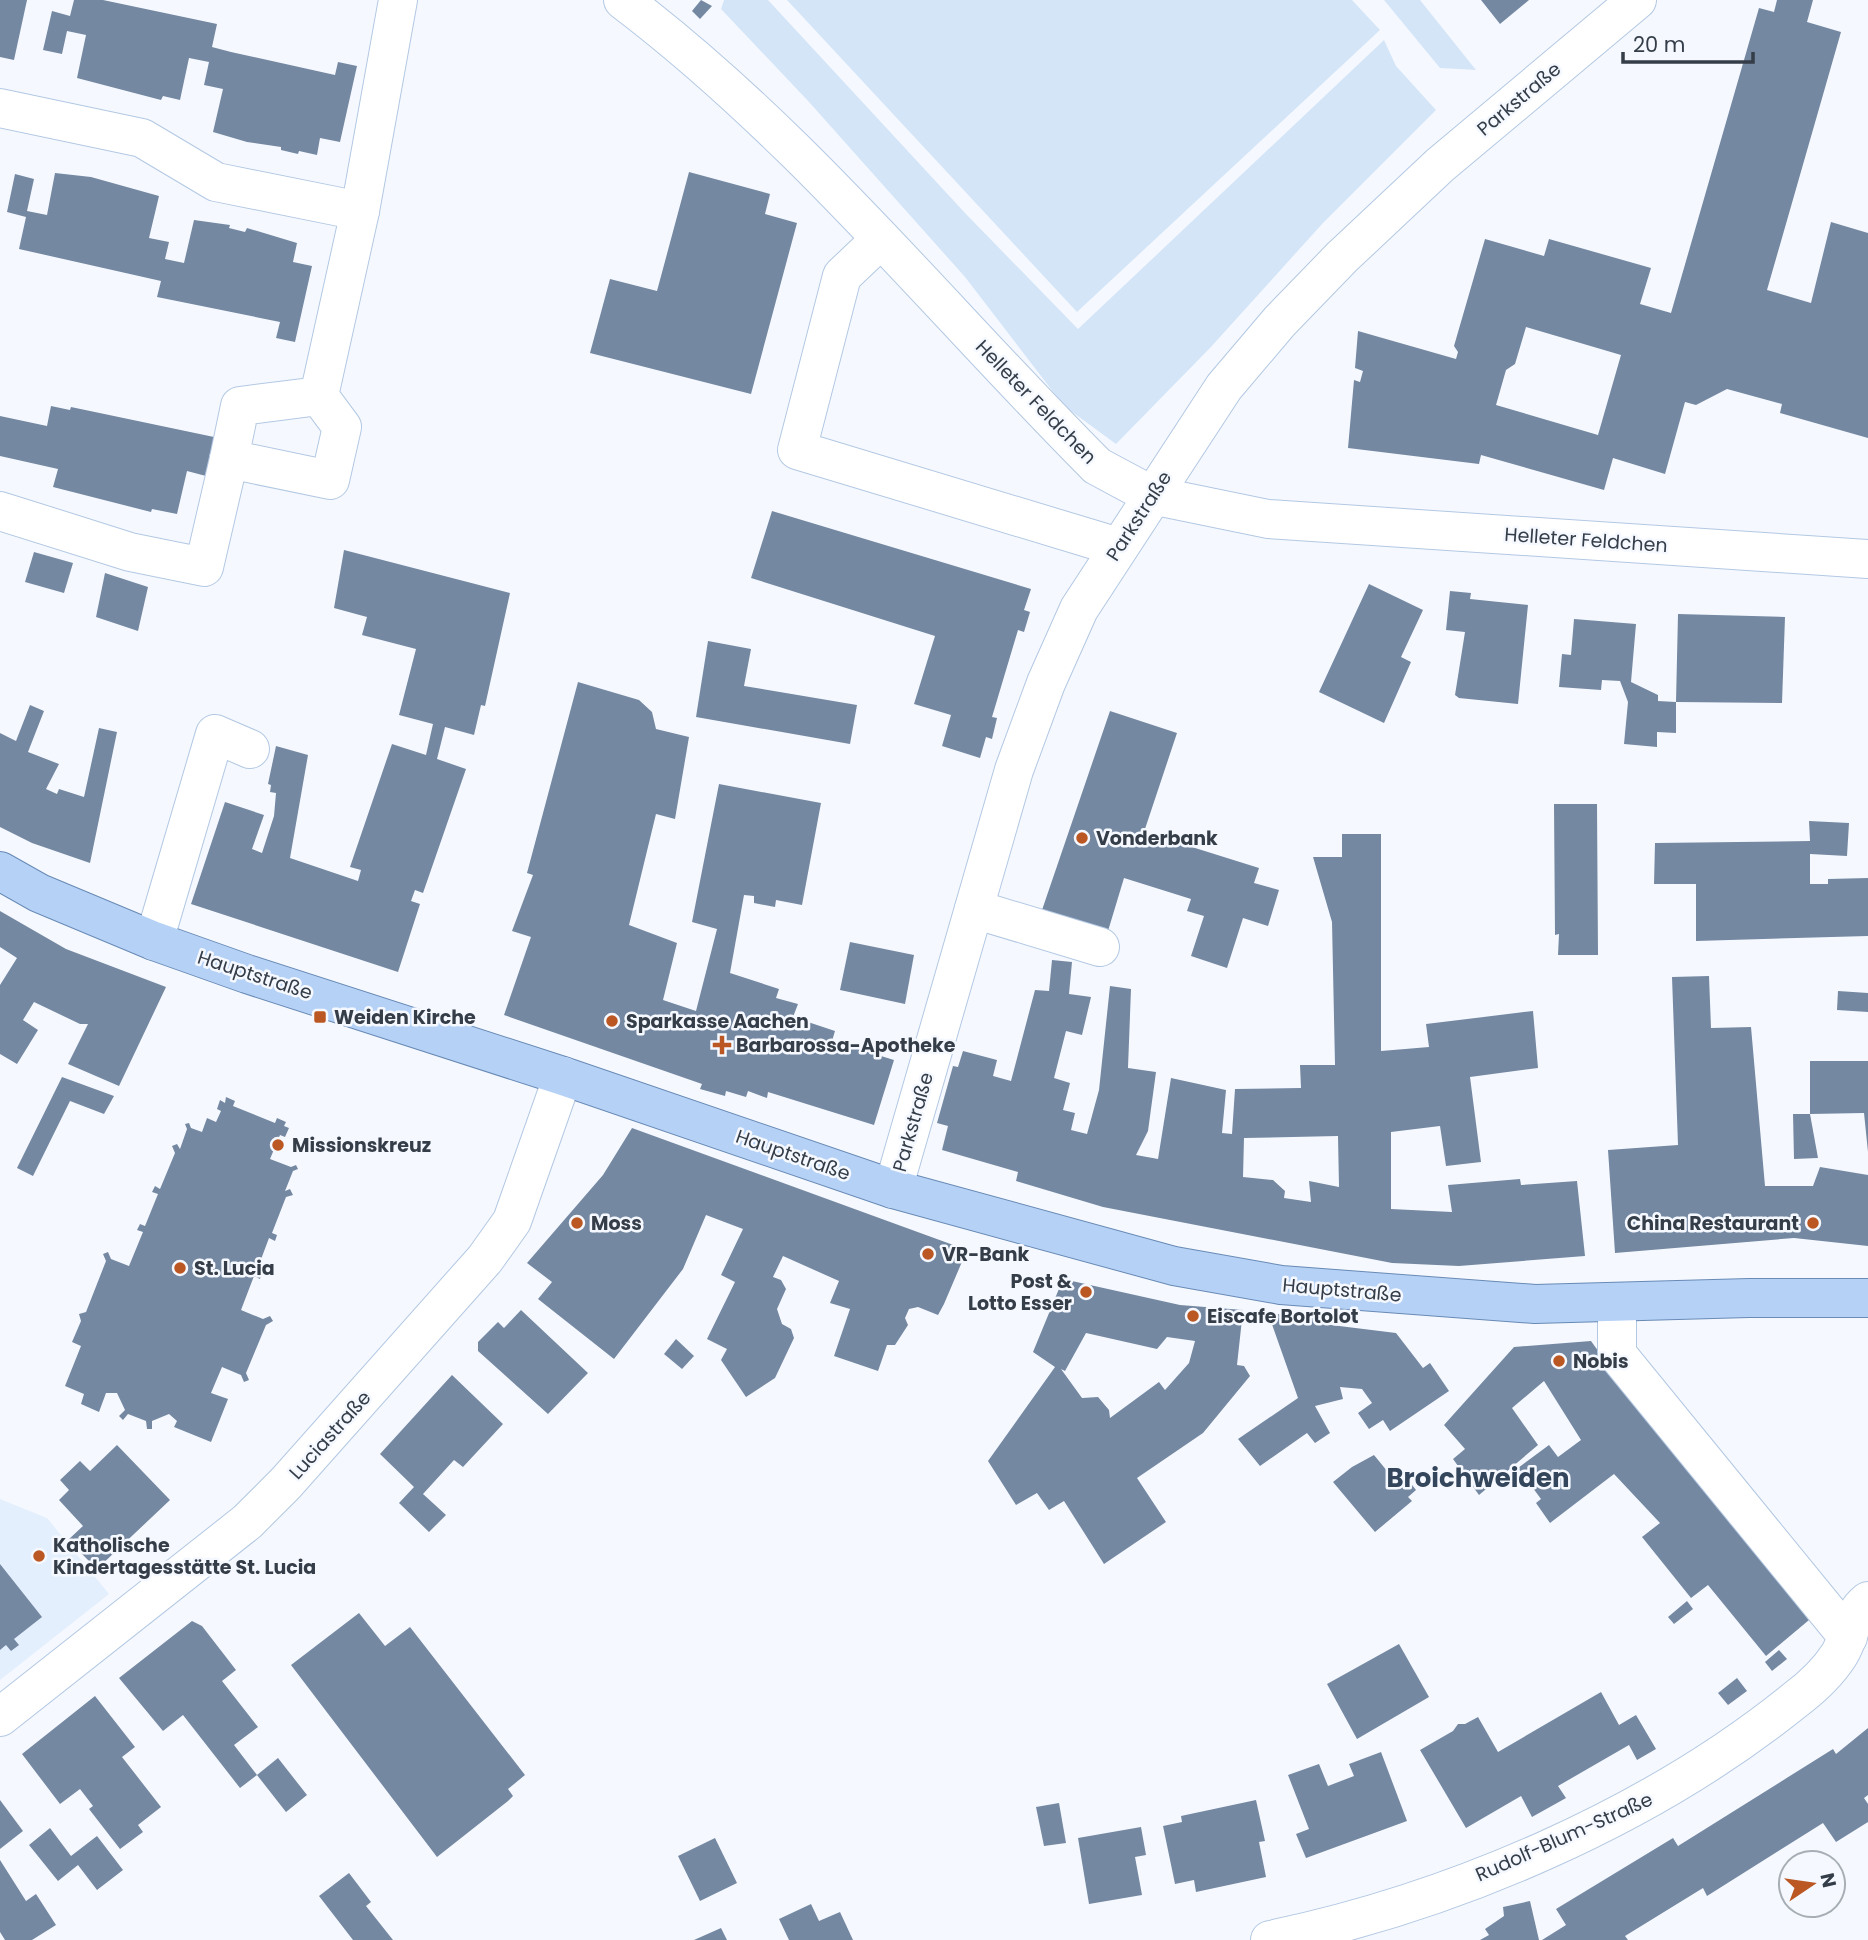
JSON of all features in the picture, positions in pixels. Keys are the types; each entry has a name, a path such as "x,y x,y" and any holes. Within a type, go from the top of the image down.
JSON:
{"main road":[{"name":"Hauptstraße","path":"0,872 38,892 154,941 247,974 563,1076 893,1189 1174,1266 1282,1286 1535,1304 1868,1298"}],"street":[{"path":"229,459 330,480 342,427 319,396 360,211 398,0"},
{"name":"Helleter Feldchen","path":"623,0 659,27 751,111 881,239 1097,466 1151,495 1268,519 1868,559"},
{"name":"Parkstraße","path":"893,1189 1014,770 1046,683 1079,609 1224,387 1280,321 1342,257 1450,157 1637,0"},
{"path":"0,108 142,138 216,182 360,211"},
{"path":"881,239 842,276 797,450 1118,547"},
{"path":"0,511 130,551 204,567 240,406 319,396"},
{"path":"154,941 215,734 250,749"},
{"path":"974,909 1100,947"},
{"name":"Luciastraße","path":"0,1717 247,1522 286,1483 485,1259 512,1221 563,1076"},
{"path":"1617,1302 1617,1354 1848,1637"},
{"name":"Rudolf-Blum-Straße","path":"1270,1940 1374,1915 1526,1857 1630,1810 1732,1749 1797,1699 1839,1656 1856,1610 1868,1601"}],"shaded area":[{"path":"724,0 768,0 966,214 1078,329 1384,40 1396,66 1436,110 1323,223 1210,348 1116,444 1064,406 965,277 809,102 721,9"},
{"path":"787,0 1352,0 1380,30 1077,312"},
{"path":"1384,0 1420,0 1476,70 1440,68"},
{"name":"Katholische Kindertagesstätte St. Lucia","path":"0,1499 47,1518 109,1594 0,1680"}],"building":[{"path":"0,0 27,0 14,60 0,57"},
{"path":"74,0 103,0 217,24 212,47 231,52 335,75 338,62 357,66 340,142 320,138 317,155 299,151 298,154 281,150 281,147 247,142 213,132 223,89 204,85 209,62 189,58 180,100 163,96 161,100 77,78 86,35 67,31 62,54 43,50 52,11 70,16"},
{"path":"701,0 712,6 700,19 692,11"},
{"path":"1481,0 1529,0 1500,24"},
{"path":"1777,0 1813,0 1807,22 1841,32 1767,290 1811,303 1831,222 1868,233 1868,438 1780,413 1782,404 1727,389 1696,405 1685,402 1665,474 1613,458 1604,490 1481,455 1479,464 1348,448 1354,380 1360,382 1363,371 1355,368 1358,331 1456,359 1458,352 1454,346 1485,239 1544,256 1549,239 1651,268 1640,304 1671,313 1759,8 1774,12","holes":["1526,327 1621,355 1598,435 1496,405 1506,370 1515,364"]},
{"path":"689,172 770,194 765,214 797,223 751,394 590,353 610,279 657,291"},
{"path":"55,173 91,177 159,196 149,238 169,242 165,259 184,263 194,220 230,225 229,228 245,232 247,228 297,243 293,262 312,266 295,342 276,338 280,322 157,297 161,281 19,249 26,217 7,212 15,174 34,179 27,211 47,215"},
{"path":"51,406 70,410 71,407 214,437 206,476 187,471 177,514 152,509 151,512 53,487 58,469 0,456 0,416 47,426"},
{"path":"772,511 1031,589 1024,610 1030,612 1024,632 1018,630 992,717 997,718 992,739 986,737 980,758 942,746 951,715 914,704 935,636 751,578"},
{"path":"344,550 510,593 485,706 481,705 474,735 445,727 437,759 466,769 423,893 415,890 411,901 420,904 398,972 191,904 225,802 264,815 252,849 262,853 274,816 276,793 270,792 271,785 268,784 276,746 308,755 290,858 358,881 361,870 350,867 392,744 426,755 433,724 399,715 416,649 362,635 367,617 334,608"},
{"path":"34,552 73,563 64,593 25,582"},
{"path":"105,573 148,587 138,631 96,617"},
{"path":"1369,584 1423,610 1401,657 1411,662 1384,723 1319,692"},
{"path":"1450,591 1471,593 1470,599 1528,605 1518,704 1459,698 1455,695 1465,632 1446,630"},
{"path":"1678,614 1785,617 1782,703 1676,702"},
{"path":"1574,619 1636,624 1631,682 1658,695 1658,701 1676,702 1676,733 1657,732 1657,747 1624,744 1628,702 1620,681 1602,680 1601,690 1559,687 1562,654 1571,655"},
{"path":"708,641 751,649 744,686 857,705 850,744 696,717"},
{"path":"578,682 639,700 652,712 656,729 689,737 675,819 656,814 629,925 677,943 663,1000 696,1011 717,929 692,922 719,784 821,803 802,905 776,900 775,907 754,903 754,896 744,895 730,973 779,989 776,998 798,1004 793,1017 835,1031 832,1041 894,1060 874,1125 768,1092 767,1098 748,1091 746,1097 726,1091 725,1096 700,1089 702,1084 504,1015 531,937 512,931 533,875 527,873"},
{"path":"30,705 44,711 28,752 59,764 46,789 57,794 59,789 84,797 99,728 117,732 90,863 32,843 0,827 0,733 16,741"},
{"path":"1110,711 1177,733 1144,832 1259,868 1254,883 1279,890 1268,926 1243,918 1227,968 1191,956 1204,916 1187,911 1191,899 1124,878 1108,931 1042,910"},
{"path":"1554,804 1597,804 1598,955 1558,955 1559,934 1555,935"},
{"path":"1809,821 1849,823 1847,856 1810,854 1810,884 1828,884 1828,879 1868,878 1868,936 1696,941 1696,884 1654,884 1655,843 1810,841"},
{"path":"1342,834 1381,834 1381,1051 1429,1047 1426,1024 1533,1011 1538,1068 1470,1077 1481,1162 1446,1166 1440,1126 1391,1132 1391,1209 1452,1212 1448,1185 1520,1179 1521,1185 1577,1181 1585,1256 1459,1266 1392,1263 1103,1207 1016,1181 1018,1172 942,1150 948,1126 937,1123 953,1066 958,1067 963,1051 997,1060 993,1076 1011,1081 1035,990 1049,991 1052,960 1072,962 1069,994 1091,997 1082,1035 1066,1031 1054,1078 1070,1083 1063,1110 1075,1113 1071,1130 1087,1134 1099,1090 1110,986 1131,989 1128,1068 1156,1072 1148,1131 1136,1155 1158,1159 1171,1078 1226,1090 1222,1133 1232,1134 1235,1089 1301,1088 1300,1065 1335,1065 1332,922 1313,857 1342,857","holes":["1338,1136 1339,1187 1309,1181 1311,1202 1284,1198 1285,1191 1273,1180 1243,1177 1244,1138"]},
{"path":"0,911 66,949 166,987 119,1086 68,1064 88,1024 80,1024 34,1002 23,1020 38,1030 17,1064 0,1054 0,985 17,958 0,947"},
{"path":"850,942 914,955 905,1004 840,990"},
{"path":"1709,976 1711,1028 1751,1027 1765,1186 1813,1186 1820,1167 1868,1175 1868,1246 1794,1238 1615,1253 1608,1150 1678,1145 1672,977"},
{"path":"1838,991 1868,993 1868,1012 1837,1010"},
{"path":"1810,1061 1868,1061 1868,1152 1864,1113 1810,1114"},
{"path":"62,1077 114,1096 104,1114 70,1101 33,1176 17,1168"},
{"name":"St. Lucia","path":"226,1097 235,1101 233,1106 275,1123 277,1118 286,1122 284,1126 289,1128 285,1137 280,1135 270,1159 291,1167 296,1165 298,1169 293,1171 285,1191 290,1189 293,1195 286,1197 272,1233 277,1235 275,1241 269,1238 257,1270 262,1273 260,1279 254,1276 241,1310 263,1319 270,1316 273,1321 266,1325 246,1373 249,1380 244,1382 241,1375 222,1367 211,1393 228,1399 211,1442 174,1427 177,1421 169,1414 152,1421 152,1429 147,1429 146,1421 128,1414 123,1420 119,1416 125,1410 117,1393 106,1393 99,1412 81,1404 84,1394 65,1386 81,1346 72,1342 81,1321 79,1314 86,1312 106,1261 103,1254 108,1252 111,1259 129,1266 143,1232 137,1230 140,1224 145,1226 158,1194 152,1192 155,1186 160,1189 175,1153 172,1146 177,1144 180,1149 187,1129 185,1124 189,1123 191,1128 202,1132 207,1118 216,1122 221,1111 217,1109 220,1100 225,1103"},
{"path":"1793,1114 1810,1114 1818,1158 1794,1159"},
{"path":"632,1128 967,1250 938,1315 918,1307 909,1309 905,1318 908,1325 895,1345 887,1345 878,1371 834,1356 850,1309 830,1303 839,1281 783,1256 773,1277 781,1280 786,1289 777,1309 782,1324 791,1329 794,1338 775,1378 746,1397 721,1360 727,1349 707,1339 735,1282 721,1275 743,1229 706,1215 683,1269 614,1359 538,1299 552,1282 527,1263 603,1175"},
{"path":"1063,1279 1180,1305 1243,1310 1237,1365 1244,1366 1250,1376 1203,1433 1137,1478 1166,1522 1104,1564 1064,1501 1049,1510 1037,1493 1016,1505 988,1461 1055,1367 1033,1352","holes":["1086,1333 1157,1349 1167,1337 1195,1341 1189,1363 1165,1390 1159,1382 1110,1418 1109,1410 1098,1397 1082,1398 1061,1369 1065,1371"]},
{"path":"521,1310 588,1373 548,1414 478,1351 478,1342 498,1322 504,1328"},
{"path":"1268,1313 1322,1319 1323,1324 1396,1333 1423,1368 1430,1363 1449,1391 1390,1431 1383,1420 1369,1429 1358,1413 1372,1403 1362,1389 1340,1387 1343,1399 1315,1406 1330,1433 1315,1443 1307,1433 1260,1466 1238,1439 1298,1398"},
{"path":"676,1339 694,1356 682,1369 664,1354"},
{"path":"1591,1341 1647,1419 1815,1615 1766,1656 1708,1585 1691,1598 1642,1537 1660,1523 1614,1474 1550,1523 1536,1503 1541,1499 1518,1468 1549,1445 1558,1457 1581,1440 1544,1381 1512,1408 1538,1445 1479,1495 1453,1459 1465,1449 1444,1425 1514,1347"},
{"path":"452,1375 503,1424 463,1467 454,1460 423,1494 446,1515 429,1532 399,1503 414,1487 380,1454"},
{"path":"117,1445 170,1500 97,1569 68,1540 83,1526 59,1500 69,1490 60,1480 80,1461 90,1471"},
{"path":"1374,1455 1401,1488 1409,1481 1416,1490 1408,1497 1412,1501 1375,1532 1333,1482"},
{"path":"0,1564 42,1617 14,1639 19,1645 11,1651 6,1645 0,1650"},
{"path":"1687,1601 1693,1609 1674,1624 1668,1617"},
{"path":"359,1613 385,1646 410,1627 525,1775 508,1789 513,1796 508,1801 437,1857 291,1665"},
{"path":"192,1621 202,1626 236,1670 222,1681 258,1727 234,1745 257,1775 240,1788 183,1715 163,1731 119,1678"},
{"path":"1399,1644 1429,1697 1357,1739 1327,1684"},
{"path":"1779,1650 1787,1659 1772,1671 1765,1662"},
{"path":"1737,1678 1747,1691 1728,1705 1718,1693"},
{"path":"1601,1692 1619,1725 1636,1715 1656,1749 1637,1760 1629,1745 1558,1786 1566,1798 1532,1817 1521,1796 1466,1828 1420,1750 1453,1731 1458,1724 1465,1724 1478,1717 1498,1752"},
{"path":"95,1696 135,1747 122,1757 161,1807 138,1825 143,1832 120,1849 89,1809 93,1806 80,1789 60,1804 22,1754"},
{"path":"1868,1728 1868,1795 1864,1798 1868,1804 1868,1822 1836,1842 1823,1823 1782,1849 1777,1849 1777,1852 1707,1896 1703,1888 1625,1936 1628,1940 1542,1940 1566,1925 1556,1909 1673,1838 1678,1846 1833,1749 1836,1754"},
{"path":"1381,1752 1407,1821 1306,1858 1296,1834 1309,1829 1288,1775 1319,1764 1328,1786 1354,1776 1349,1764"},
{"path":"278,1758 307,1795 286,1812 257,1775"},
{"path":"0,1800 23,1831 0,1849"},
{"path":"1256,1800 1265,1841 1259,1842 1266,1877 1196,1892 1194,1880 1175,1884 1163,1826 1182,1822 1181,1816"},
{"path":"1059,1803 1066,1843 1044,1846 1036,1807"},
{"path":"1141,1827 1146,1855 1135,1857 1142,1895 1089,1904 1078,1838"},
{"path":"50,1828 71,1856 97,1836 123,1870 97,1890 78,1865 58,1881 29,1845"},
{"path":"715,1838 737,1883 700,1901 678,1856"},
{"path":"0,1860 26,1901 36,1894 56,1925 32,1940 5,1940 0,1932"},
{"path":"349,1873 371,1902 366,1906 393,1940 353,1940 319,1896"},
{"path":"1530,1901 1539,1940 1480,1940 1489,1935 1485,1929 1504,1916 1503,1907"},
{"path":"811,1904 819,1921 840,1912 853,1940 789,1940 779,1919"},
{"path":"721,1928 727,1940 694,1940"}],"place":[{"name":"Vonderbank","path":"1082,838"},
{"name":"Weiden Kirche","path":"320,1017"},
{"name":"Sparkasse Aachen","path":"612,1021"},
{"name":"Barbarossa-Apotheke","path":"722,1045"},
{"name":"Missionskreuz","path":"278,1145"},
{"name":"Moss","path":"577,1223"},
{"name":"China Restaurant","path":"1813,1223"},
{"name":"VR-Bank","path":"928,1254"},
{"name":"St. Lucia","path":"180,1268"},
{"name":"Post & Lotto Esser","path":"1086,1292"},
{"name":"Eiscafe Bortolot","path":"1193,1316"},
{"name":"Nobis","path":"1559,1361"},
{"name":"Katholische Kindertagesstätte St. Lucia","path":"39,1556"}],"district":[{"name":"Broichweiden","path":"1478,1478"}]}
